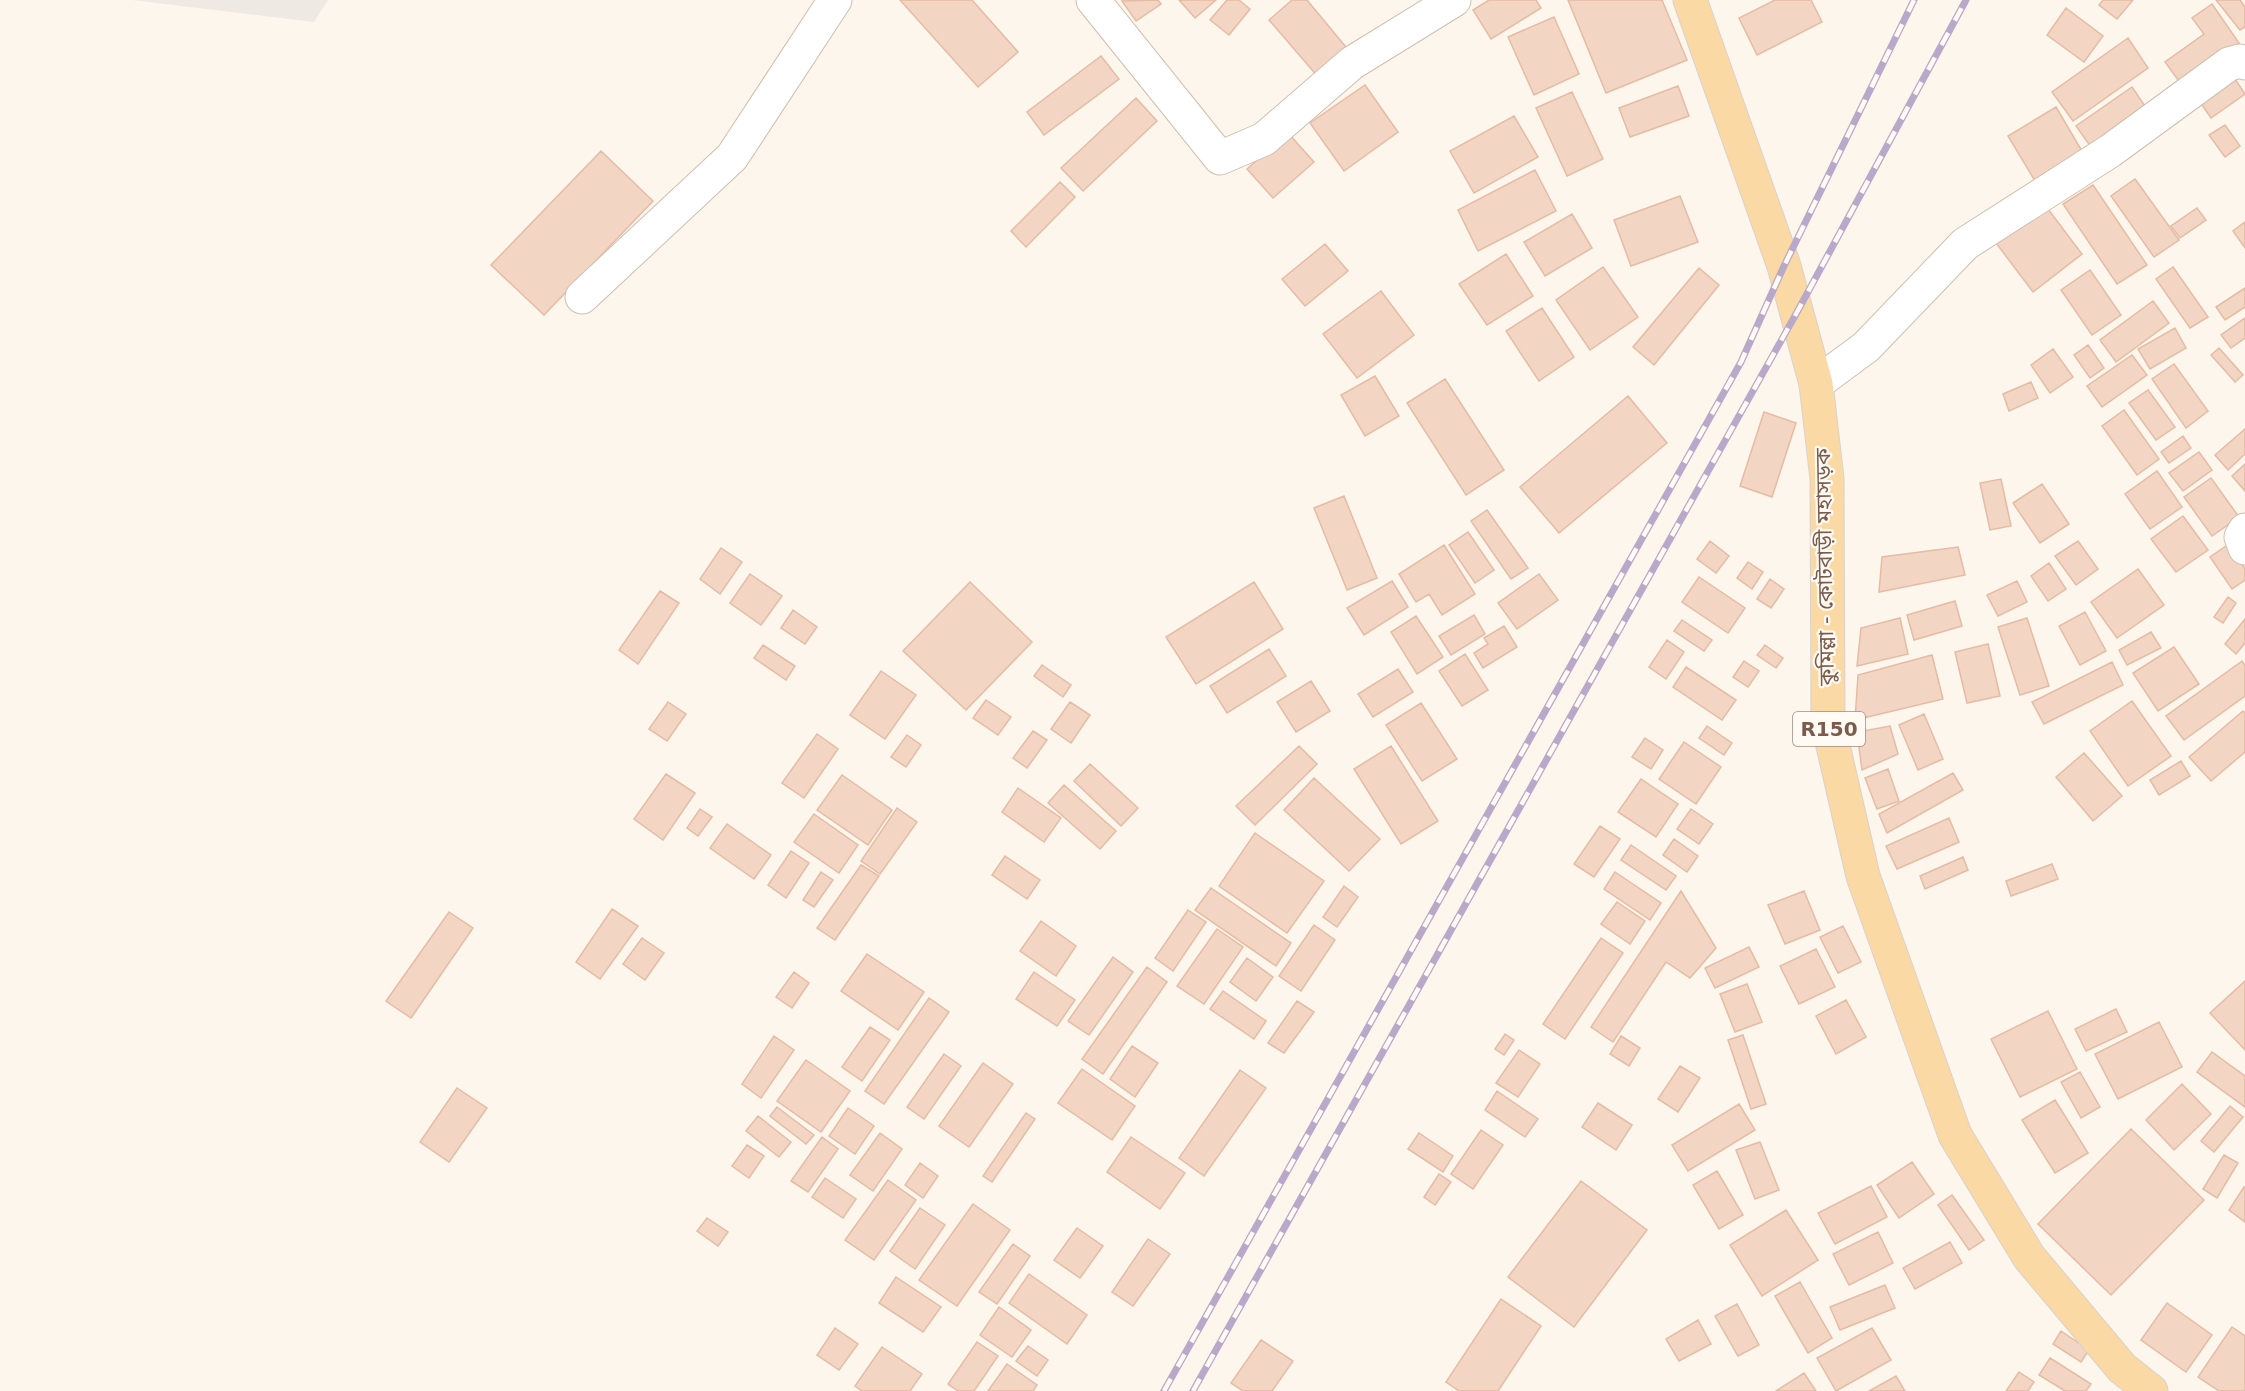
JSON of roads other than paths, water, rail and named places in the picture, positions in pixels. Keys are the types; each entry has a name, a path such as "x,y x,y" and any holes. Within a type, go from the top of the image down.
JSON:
{"main road":[{"name":"কুমিল্লা - কোটবাড়ী মহাসড়ক","path":"1690,0 1784,266 1816,384 1827,479 1828,724 1863,876 1955,1135 2029,1257 2122,1368 2151,1391"}],"street":[{"path":"582,297 732,157 835,0"},
{"path":"1093,0 1220,158 1264,139 1352,63 1454,0"},
{"path":"1816,384 1866,347 1965,244 2110,151 2229,64 2240,61 2245,63"},
{"path":"2245,530 2241,537 2245,548"}],"railway":[{"path":"1164,1391 1741,362 1784,266 1914,0"},
{"path":"1193,1391 1796,314 1966,0"}]}
